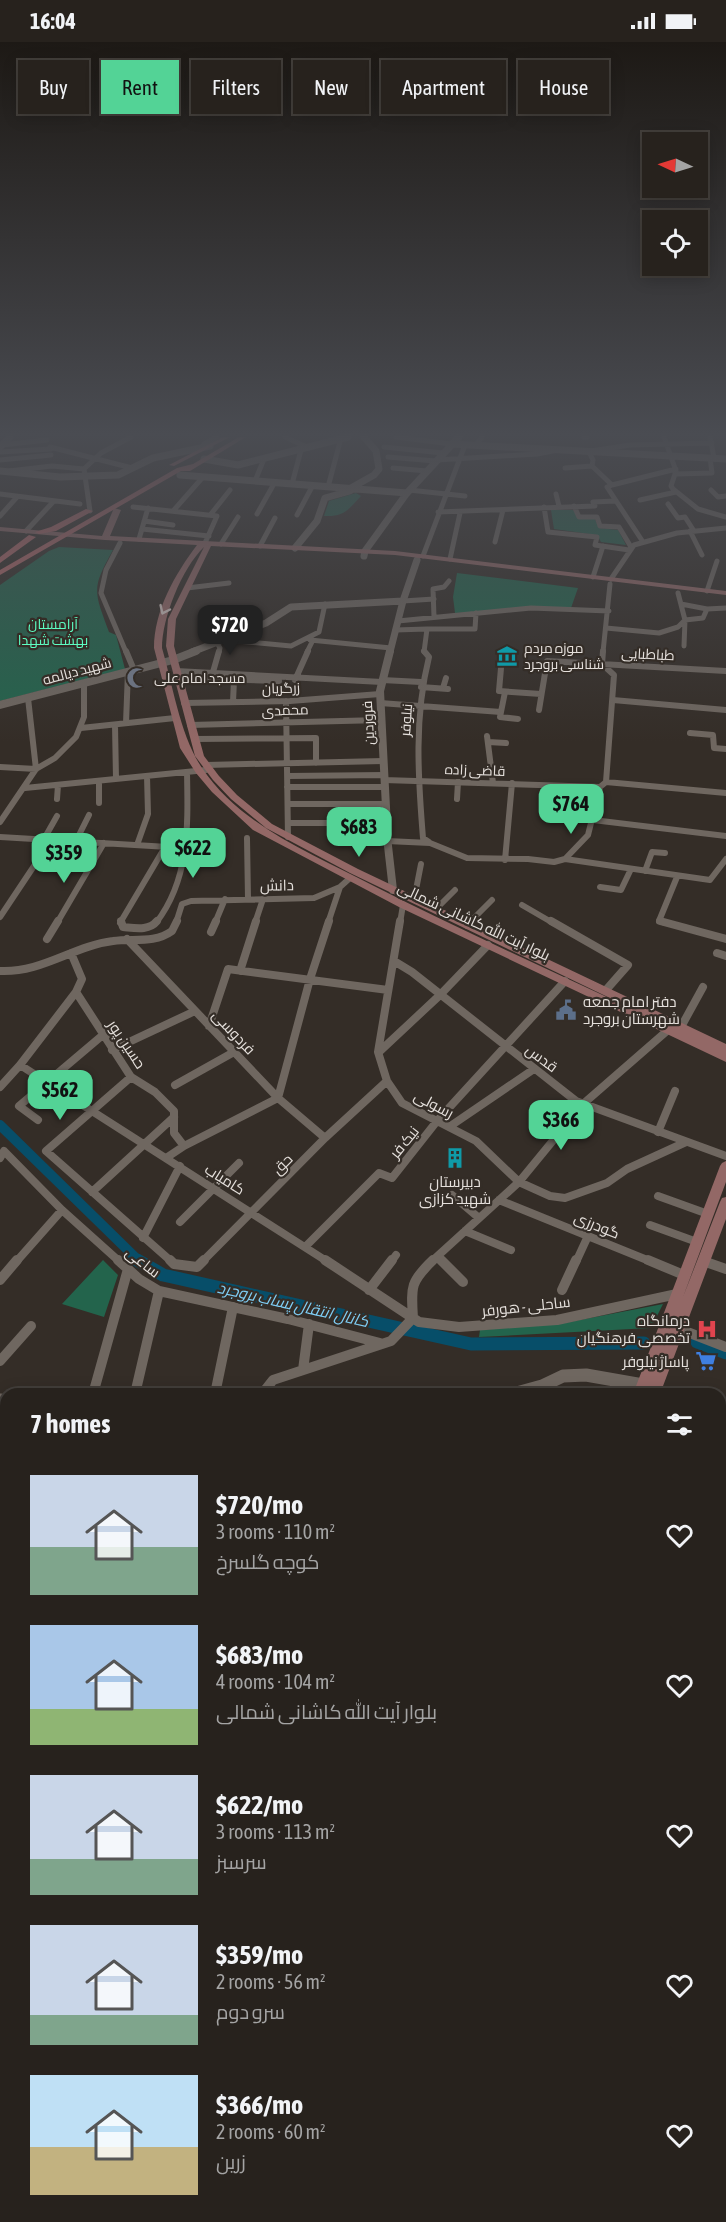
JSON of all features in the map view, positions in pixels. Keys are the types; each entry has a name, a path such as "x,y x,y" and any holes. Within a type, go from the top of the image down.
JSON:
{"main road":[{"path":"0,561 26,539"},
{"path":"0,571 56,539"},
{"path":"0,578 58,539"},
{"path":"82,539 95,539"},
{"path":"91,539 120,543 205,543 220,546 364,554"},
{"path":"130,539 185,544"},
{"name":"بلوار آیت الله کاشانی شمالی","path":"205,543 170,624 169,637 194,739 205,769 227,803 256,828 351,878 390,894 414,900 467,925 543,966 565,981 726,1058"},
{"name":"بلوار آیت الله کاشانی شمالی","path":"205,543 159,623 157,638 161,663 185,748 205,769 259,819 390,894 403,904 488,945 606,990 726,1049"},
{"path":"220,546 260,546 450,559 610,581"},
{"path":"420,558 646,586 726,593"},
{"path":"646,586 678,593 726,598"},
{"path":"647,1388 678,1328 677,1294 696,1242 718,1219 726,1166"},
{"path":"646,1388 678,1310 703,1261 726,1202"}],"street":[{"path":"186,539 205,543 207,539"},
{"path":"220,546 225,539"},
{"path":"260,546 264,539"},
{"path":"295,548 303,539"},
{"path":"364,554 375,539"},
{"path":"420,558 428,539"},
{"path":"450,559 454,539"},
{"path":"597,539 595,545 630,548 658,539"},
{"path":"566,859 588,835 603,784 614,675 602,664 609,611 610,581 626,560 630,548 626,539"},
{"path":"695,539 702,555"},
{"path":"120,543 106,570 101,593 131,671 126,723"},
{"path":"593,577 603,546"},
{"name":"فروردین","path":"390,894 380,694 403,601 420,558"},
{"path":"707,591 717,561"},
{"path":"434,617 433,589 444,586 449,581"},
{"path":"187,588 229,583"},
{"path":"678,593 685,620 684,646"},
{"path":"403,601 434,599"},
{"name":"شهید دیالمه","path":"0,705 173,660 266,623 291,608 325,604 403,601"},
{"path":"226,640 291,646 319,632 325,604"},
{"path":"681,604 707,609 726,608"},
{"path":"398,621 531,608 609,611"},
{"path":"606,628 655,633 670,632 679,628 685,620 703,618 707,609"},
{"path":"395,630 475,629 476,613"},
{"name":"نیلوفر","path":"427,629 424,652 429,657 421,685 416,749 423,838 430,843"},
{"path":"305,639 391,648"},
{"path":"177,675 234,680 295,681 314,640"},
{"path":"213,672 220,648 217,643"},
{"name":"طباطبایی","path":"539,710 547,661 726,671"},
{"path":"501,668 499,692 542,694"},
{"path":"177,675 213,672 382,681 446,689 446,678"},
{"path":"233,702 234,680"},
{"path":"0,822 36,769 55,758 70,744 81,728 84,717 84,683"},
{"path":"505,692 500,717 518,719"},
{"name":"زرگریان","path":"184,703 286,701 380,694"},
{"path":"28,698 36,769"},
{"path":"613,700 726,710"},
{"path":"286,701 288,837"},
{"path":"380,703 501,712"},
{"path":"81,728 175,718"},
{"name":"محمدی","path":"190,725 381,720"},
{"path":"115,724 116,779"},
{"path":"690,733 713,735 714,748 726,749"},
{"path":"194,739 315,738 316,763"},
{"path":"493,783 488,739 506,743"},
{"path":"25,788 205,769 288,763 383,761"},
{"path":"0,767 36,769"},
{"path":"165,847 120,922 123,927 140,929 153,926 182,875 187,772"},
{"path":"137,845 148,814 147,776"},
{"path":"288,776 384,781"},
{"path":"99,781 99,803"},
{"path":"287,787 384,781"},
{"name":"قاضی زاده","path":"384,781 603,784 726,793"},
{"path":"457,799 458,782"},
{"path":"505,860 512,783"},
{"path":"57,799 58,785"},
{"path":"288,804 386,804"},
{"path":"76,841 89,815"},
{"path":"0,917 48,839 57,816"},
{"path":"593,820 726,837"},
{"path":"288,823 387,824"},
{"path":"0,837 185,848"},
{"path":"247,838 249,899"},
{"path":"387,841 430,843 467,858 528,859 554,862 566,859 710,880 726,859"},
{"path":"47,939 104,843"},
{"path":"645,871 652,852 665,853"},
{"path":"414,900 421,864"},
{"path":"600,887 621,890 632,869"},
{"path":"677,877 659,921 726,939"},
{"name":"دانش","path":"168,903 182,904 191,901 225,899 314,898 340,887 351,878"},
{"path":"166,1158 184,1146 278,1098 310,980 340,887"},
{"path":"435,910 455,890"},
{"path":"211,932 225,899"},
{"path":"240,971 263,899"},
{"path":"467,925 492,900"},
{"path":"0,971 27,970 106,942 155,938 171,933 176,927 176,917 182,904"},
{"name":"رسولی","path":"403,904 378,1052 387,1081 402,1103 476,1141 519,1182 550,1196 566,1197 607,1183 635,1165 686,1142"},
{"path":"522,905 628,965 606,990"},
{"name":"فردوسی","path":"127,939 278,1098 325,1138"},
{"path":"378,1052 440,995 488,945"},
{"path":"0,1087 20,1065 76,992 82,979 71,953"},
{"path":"717,953 726,956"},
{"name":"قدس","path":"394,961 583,1104 726,1156"},
{"path":"209,1026 228,969 388,990"},
{"name":"نیک فر","path":"305,1247 379,1173 392,1178 437,1121 565,981"},
{"path":"681,1028 703,987"},
{"name":"حسین پور","path":"76,992 131,1077 154,1092 174,1111 174,1133 184,1146"},
{"path":"112,1050 195,1011"},
{"path":"267,1388 273,1380 386,1342 411,1320 411,1288 416,1276 519,1182 583,1104 668,1030"},
{"path":"38,1120 19,1106 104,1034"},
{"path":"175,1085 234,1052"},
{"name":"کامیاب","path":"20,1065 252,1212 411,1320"},
{"path":"449,1127 534,1069"},
{"path":"131,1077 46,1151 143,1238 180,1166"},
{"name":"حق","path":"143,1238 174,1264 197,1267 325,1138 387,1081"},
{"path":"658,1132 675,1091"},
{"path":"92,1192 174,1117"},
{"name":"ساعی","path":"0,1158 4,1151 62,1210 128,1269 159,1291 386,1342"},
{"path":"180,1222 239,1163"},
{"path":"452,1195 479,1218"},
{"path":"658,1196 718,1219"},
{"name":"گودرزی","path":"499,1200 684,1275"},
{"path":"0,1280 62,1210"},
{"path":"650,1225 696,1242"},
{"path":"465,1231 511,1250"},
{"path":"562,1290 588,1236"},
{"path":"369,1290 396,1255"},
{"path":"437,1257 463,1282"},
{"path":"703,1261 726,1269"},
{"path":"95,1388 128,1269"},
{"path":"136,1388 159,1291"},
{"name":"ساحلی - هورفر","path":"411,1320 459,1328 557,1320 677,1294"},
{"path":"216,1388 233,1307"},
{"path":"303,1370 309,1324"},
{"path":"0,1361 31,1326"},
{"path":"678,1328 726,1347"},
{"path":"535,1388 564,1376 586,1375 634,1388"}],"green space":[{"path":"599,539 623,539 626,545 601,542"},
{"name":"آرامستان بهشت شهدا","path":"59,547 113,550 101,574 97,590 109,632 116,635 125,669 0,701 0,585 49,551"},
{"path":"457,573 578,588 571,608 455,613 453,597"},
{"path":"103,1260 118,1275 104,1317 62,1304"},
{"path":"663,1304 651,1328 479,1337 480,1330 564,1323"}],"waterway":[{"name":"کانال انتقال پساب بروجرد","path":"0,1125 139,1261"},
{"name":"کانال انتقال پساب بروجرد","path":"139,1261 163,1275 471,1344 644,1343"},
{"name":"کانال انتقال پساب بروجرد","path":"697,1342 726,1353"}],"place":[{"name":"موزه مردم شناسی بروجرد","path":"507,656"},
{"name":"مسجد امام علی","path":"137,678"},
{"name":"دفتر امام جمعه شهرستان بروجرد","path":"566,1010"},
{"name":"دبیرستان شهید کزازی","path":"455,1158"},
{"name":"درمانگاه تخصصی فرهنگیان","path":"707,1329"},
{"name":"پاساژ نیلوفر","path":"706,1361"}]}
